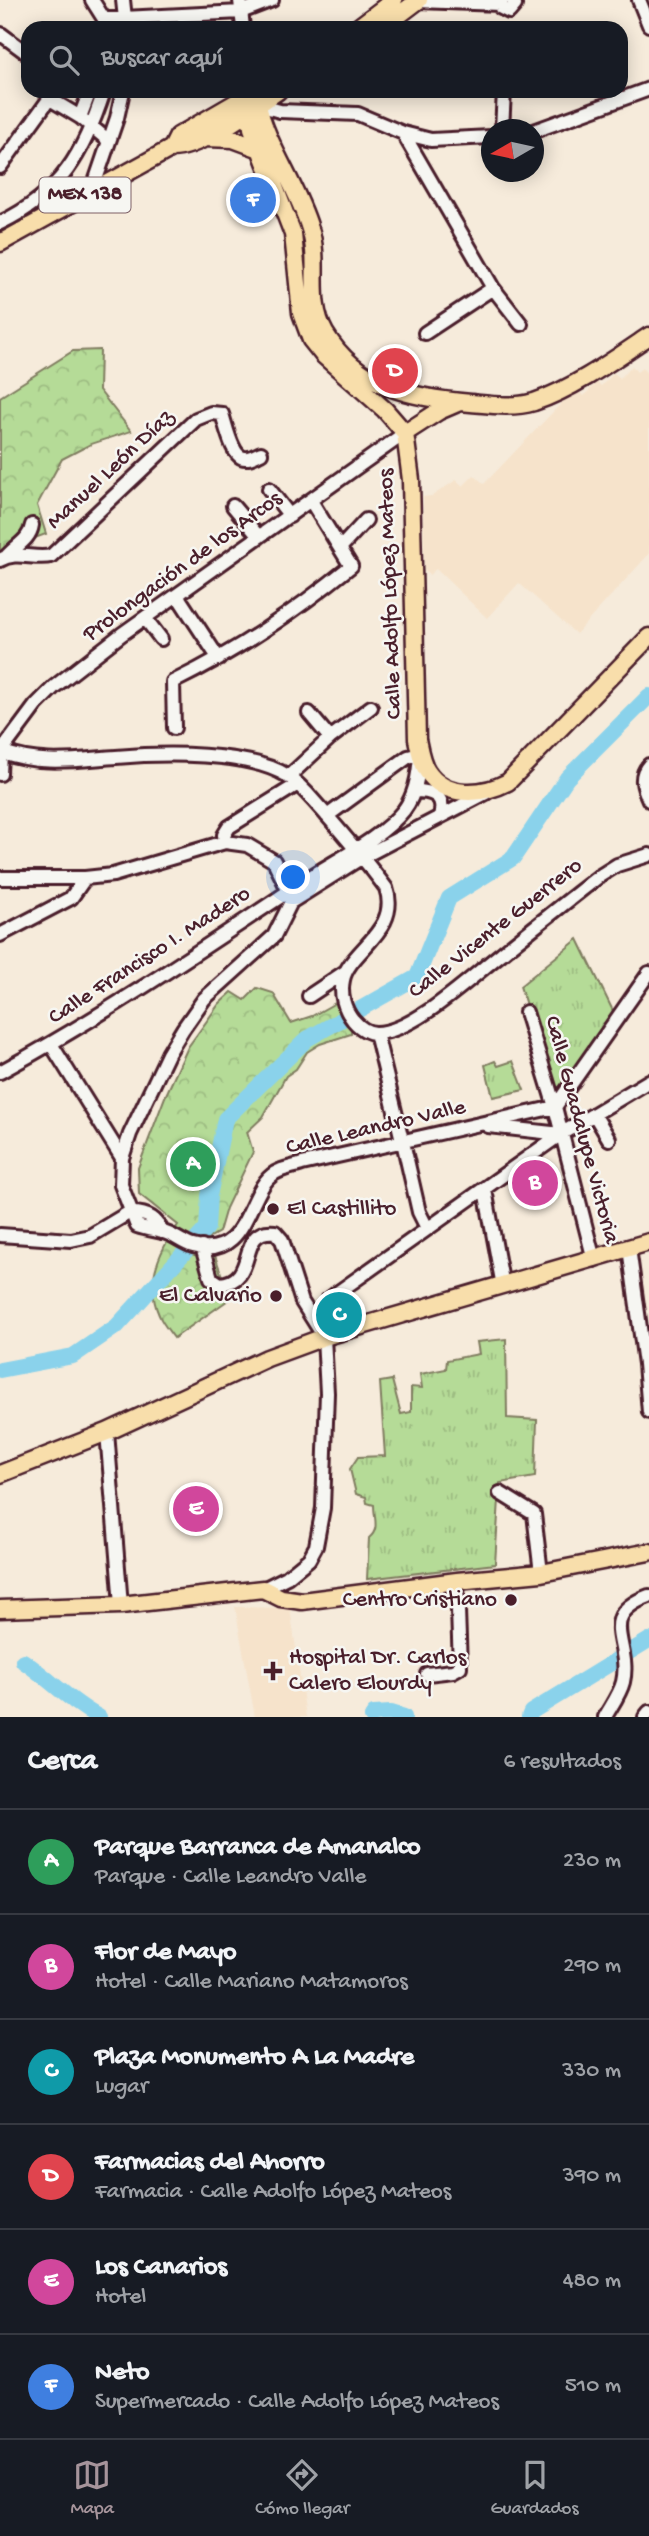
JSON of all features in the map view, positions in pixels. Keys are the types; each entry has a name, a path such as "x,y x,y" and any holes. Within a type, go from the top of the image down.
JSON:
{"main road":[{"path":"366,21 394,0"},
{"path":"391,21 418,0"},
{"name":"MEX 138","path":"172,148 178,136 251,98"},
{"name":"MEX 138","path":"0,243 172,148 186,148 203,139 252,98"},
{"path":"253,98 260,149 293,234 301,313 310,340 385,410 405,433 439,411 460,402"},
{"path":"253,98 312,232 316,310 325,332 353,366 370,379 399,392 460,402 521,405 546,398 615,359 649,336"},
{"path":"203,139 233,139 260,149"},
{"name":"Calle Adolfo López Mateos","path":"405,433 411,480 414,651 417,739 420,754 426,770 441,785 463,793 495,788"},
{"path":"495,788 519,773 649,637"},
{"path":"0,1474 107,1432 242,1368 324,1337 649,1242"},
{"path":"0,1609 121,1605 263,1589 281,1598 302,1601 541,1573 649,1552"}],"street":[{"path":"92,0 104,21"},
{"path":"100,0 105,21"},
{"path":"123,0 125,21"},
{"path":"132,21 272,0"},
{"path":"418,0 501,2 505,12 509,12 519,2"},
{"path":"639,0 649,25"},
{"path":"0,36 1,34 21,49"},
{"path":"628,97 649,89"},
{"path":"0,167 50,98"},
{"path":"56,98 109,141"},
{"path":"80,117 87,98"},
{"path":"0,223 34,203 54,187 68,169 92,127 102,98"},
{"path":"92,191 122,98"},
{"path":"255,98 280,111 358,114 402,133 431,140 481,138"},
{"path":"503,119 504,98"},
{"path":"544,127 624,98"},
{"path":"402,133 493,288 521,324"},
{"path":"425,333 493,288"},
{"name":"Manuel León Díaz","path":"3,559 19,555 42,558 51,556 195,419 211,413 222,414 239,457 247,459 261,453"},
{"name":"Prolongación de los Arcos","path":"1,751 36,705 54,687 145,618 405,433"},
{"path":"269,489 289,516"},
{"path":"174,728 173,682 219,659 299,608 351,566 311,501"},
{"path":"233,506 259,537"},
{"path":"341,547 366,520"},
{"path":"3,559 25,540 32,525"},
{"path":"177,595 219,659"},
{"path":"145,618 161,639"},
{"path":"225,842 224,835 229,827 293,780 330,738 371,707"},
{"path":"310,713 330,738"},
{"path":"0,774 1,751 30,760 50,761 172,753 257,763 293,780 386,887 389,897 381,928 344,977 309,996"},
{"path":"327,816 408,757 420,754"},
{"name":"Calle Adolfo López Mateos","path":"358,853 403,811 419,774 420,754"},
{"path":"649,765 643,774 649,800"},
{"path":"358,853 495,788"},
{"path":"414,790 431,792 438,796 442,802 440,816"},
{"path":"0,878 85,878 137,869 225,842 247,845 274,861 290,897 282,923 274,936 204,999 183,1028 130,1134 122,1158 121,1185 137,1226 153,1232 163,1232 197,1247 211,1278 220,1284 231,1283 238,1278 253,1240 259,1234 275,1232 282,1240 302,1302 324,1337 327,1393 323,1495 316,1546 309,1559 298,1569 263,1589"},
{"name":"Calle Francisco I. Madero","path":"0,1072 51,1044 358,853"},
{"name":"Calle Vicente Guerrero","path":"372,1032 405,1025 446,999 598,877 617,865 649,855"},
{"path":"0,935 71,898 85,878"},
{"path":"555,1107 649,974"},
{"path":"344,977 344,1000 354,1021 372,1032 419,1212 427,1228"},
{"name":"Calle Guadalupe Victoria","path":"526,1012 555,1107 594,1260"},
{"path":"51,1044 122,1158"},
{"path":"316,1322 327,1301 427,1228 485,1190 561,1134 649,1082"},
{"name":"Calle Leandro Valle","path":"197,1247 226,1243 238,1232 274,1173 402,1139 481,1126 555,1107"},
{"path":"594,1114 609,1139"},
{"path":"481,1126 561,1134"},
{"path":"485,1190 503,1286"},
{"path":"0,1235 71,1240 90,1236 131,1212"},
{"name":"Calle Guadalupe Victoria","path":"629,1248 649,1409"},
{"path":"107,1432 121,1605"},
{"path":"500,1493 534,1514 541,1573"},
{"path":"427,1674 453,1671 460,1667 457,1581"},
{"path":"605,1717 623,1683 619,1620 624,1610 636,1601 649,1597"},
{"path":"645,1717 649,1712"}],"shaded area":[{"path":"632,366 637,372 642,368 649,375 649,554 576,634 519,583 487,618 436,569 429,575 424,570 423,497 432,496 456,480 463,486 474,475 484,484 575,389 584,396 597,382 601,386 614,373 620,378"},
{"name":"Hospital Dr. Carlos Calero Elourdy","path":"235,1607 290,1608 306,1717 255,1717"}],"green space":[{"path":"100,350 99,390 131,431 91,444 62,459 37,505 46,534 16,545 0,557 0,397 73,351"},
{"path":"578,939 614,1013 560,1091 552,1088 520,986"},
{"path":"257,988 273,993 291,1023 312,1016 337,1002 351,1028 351,1034 320,1044 307,1052 296,1069 286,1076 263,1117 247,1132 253,1152 226,1208 219,1232 209,1238 224,1282 236,1289 234,1296 174,1338 160,1318 153,1292 160,1257 178,1225 139,1194 138,1168 165,1097 188,1047 219,1004 232,992 245,1000"},
{"path":"495,1061 498,1066 513,1061 524,1090 493,1097 485,1065"},
{"path":"506,1339 507,1418 537,1420 535,1477 500,1483 495,1564 367,1579 369,1538 375,1527 374,1505 367,1503 366,1497 356,1494 350,1469 358,1457 385,1456 380,1382 392,1380 401,1414 411,1412 411,1387 422,1388 420,1374 446,1369 447,1360 479,1354 477,1342"}],"waterway":[{"path":"0,1370 73,1356 117,1326 207,1228 209,1196 225,1119 307,1039 417,977 449,898 513,858 567,778 649,696"},
{"path":"529,1717 531,1712 649,1640"},
{"path":"23,1661 99,1717"},
{"path":"372,1717 374,1714 391,1713 404,1717"}],"place":[{"name":"Neto","path":"253,200"},
{"name":"Farmacias del Ahorro","path":"395,371"},
{"name":"Parque Barranca de Amanalco","path":"193,1164"},
{"name":"Flor de Mayo","path":"535,1183"},
{"name":"El Castillito","path":"273,1209"},
{"name":"El Calvario","path":"276,1296"},
{"name":"Plaza Monumento A La Madre","path":"339,1315"},
{"name":"Los Canarios","path":"196,1509"},
{"name":"Centro Cristiano","path":"511,1600"},
{"name":"Hospital Dr. Carlos Calero Elourdy","path":"273,1671"}]}
